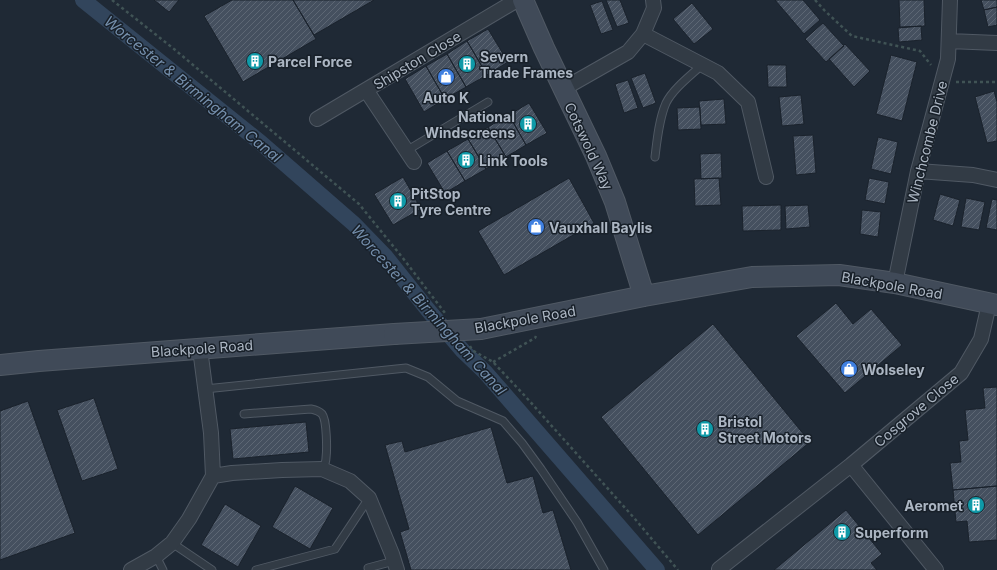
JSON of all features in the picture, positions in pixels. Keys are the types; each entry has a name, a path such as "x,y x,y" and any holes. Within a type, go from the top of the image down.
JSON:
{"main road":[{"name":"Cotswold Way","path":"523,0 563,89 596,156 615,202 644,296"},
{"name":"Blackpole Road","path":"0,365 394,334 481,329 644,296 752,277 840,275 895,283 993,304"}],"street":[{"name":"Shipston Close","path":"317,119 517,0"},
{"path":"563,89 628,52 643,34 654,8 653,0"},
{"name":"Winchcombe Drive","path":"895,283 918,171 948,59 950,0"},
{"path":"643,34 718,73 748,102 766,177"},
{"path":"949,41 997,43"},
{"path":"366,90 410,157"},
{"path":"918,171 972,175 997,180"},
{"name":"Cosgrove Close","path":"719,569 851,465 961,373 981,339 993,304"},
{"path":"131,570 156,556 172,543 189,519 213,476 211,433 200,349"},
{"path":"851,465 936,570"},
{"path":"213,476 232,473 322,469 350,481 369,498 396,565"}],"lane":[{"path":"654,157 661,118 666,103 674,92 702,64"},
{"path":"410,157 488,102"},
{"path":"205,389 406,368 428,377 456,401 503,421 522,442 577,522 604,570"},
{"path":"244,414 312,409 318,411 324,418 326,429 326,459 322,469"},
{"path":"256,570 335,549 369,498"},
{"path":"172,543 212,570"},
{"path":"156,556 163,570"},
{"path":"368,568 396,565"}],"path":[{"path":"112,0 174,49 359,204 441,308"},
{"path":"815,0 852,36 920,51 942,81 997,82"},
{"path":"492,362 535,338 549,315"},
{"path":"472,350 492,362 530,402 678,570"}],"building":[{"path":"154,0 179,0 169,12"},
{"name":"Parcel Force","path":"232,0 293,0 316,39 243,82 204,16"},
{"path":"293,0 374,0 314,35"},
{"path":"606,0 620,0 629,23 617,27"},
{"path":"775,0 803,0 820,20 804,34"},
{"path":"899,0 924,0 925,26 900,27"},
{"path":"981,0 997,0 997,7 984,10"},
{"path":"602,1 613,30 601,34 590,5"},
{"path":"692,3 713,29 694,44 673,19"},
{"path":"997,7 997,25 988,27 984,10"},
{"path":"823,23 844,46 826,62 805,39"},
{"path":"921,26 922,40 899,42 898,28"},
{"path":"488,29 508,62 487,75 467,41"},
{"name":"Severn Trade Frames","path":"467,41 487,75 466,87 447,54"},
{"path":"845,44 870,71 854,87 829,59"},
{"name":"Auto K","path":"447,54 466,87 445,99 426,66"},
{"path":"891,55 917,62 902,121 876,114"},
{"path":"767,65 786,65 787,87 768,87"},
{"name":"Auto K","path":"426,66 445,99 424,112 405,79"},
{"path":"645,73 656,103 643,108 631,78"},
{"path":"628,80 638,108 624,113 615,84"},
{"path":"994,91 997,102 997,141 987,143 975,97"},
{"path":"801,95 804,124 782,126 779,97"},
{"path":"724,99 726,124 701,125 699,101"},
{"name":"National Windscreens","path":"529,103 547,133 526,145 509,115"},
{"path":"700,107 701,129 678,130 677,108"},
{"name":"National Windscreens","path":"509,115 526,145 506,157 488,127"},
{"path":"488,127 506,157 486,169 468,139"},
{"path":"813,135 816,173 796,175 793,136"},
{"path":"878,137 898,142 891,174 871,169"},
{"name":"Link Tools","path":"468,139 486,169 465,181 447,151"},
{"name":"Link Tools","path":"447,151 465,181 445,193 427,163"},
{"path":"721,153 722,178 701,179 700,154"},
{"name":"PitStop Tyre Centre","path":"403,177 421,209 393,225 374,194"},
{"name":"Vauxhall Baylis","path":"569,178 594,223 504,275 478,231"},
{"path":"719,178 721,205 695,206 694,179"},
{"path":"869,178 889,182 885,204 865,200"},
{"path":"940,194 960,200 953,226 933,220"},
{"path":"966,198 985,202 979,230 961,227"},
{"path":"992,199 997,200 997,230 986,228"},
{"path":"781,205 781,230 743,231 742,206"},
{"path":"808,205 810,227 786,229 785,206"},
{"path":"862,210 881,212 878,237 860,234"},
{"name":"Wolseley","path":"836,303 853,324 871,309 902,345 845,393 796,336"},
{"name":"Bristol Street Motors","path":"713,324 810,442 698,535 601,417"},
{"path":"997,387 997,486 953,490 950,463 961,462 959,441 968,440 965,410 985,408 983,388"},
{"path":"94,398 118,469 82,481 57,410"},
{"path":"28,401 75,533 0,560 0,411"},
{"path":"306,422 309,452 233,459 230,429"},
{"path":"491,427 507,483 533,476 543,513 553,510 571,570 411,570 400,532 409,529 385,445 402,441 405,452"},
{"path":"295,486 333,508 310,549 272,527"},
{"name":"Aeromet","path":"997,486 997,540 969,542 967,521 956,522 953,490"},
{"path":"225,504 261,526 238,567 201,545"},
{"name":"Superform","path":"846,510 882,554 871,563 877,570 774,570"}],"waterway":[{"name":"Worcester & Birmingham Canal","path":"83,0 261,143 354,224 385,256 463,351 485,372 657,570"}],"place":[{"name":"Parcel Force","path":"255,61"},
{"name":"Severn Trade Frames","path":"467,64"},
{"name":"Auto K","path":"446,77"},
{"name":"National Windscreens","path":"528,124"},
{"name":"Link Tools","path":"466,160"},
{"name":"PitStop Tyre Centre","path":"398,201"},
{"name":"Vauxhall Baylis","path":"536,227"},
{"name":"Wolseley","path":"849,369"},
{"name":"Bristol Street Motors","path":"705,429"},
{"name":"Aeromet","path":"976,505"},
{"name":"Superform","path":"842,532"}]}
